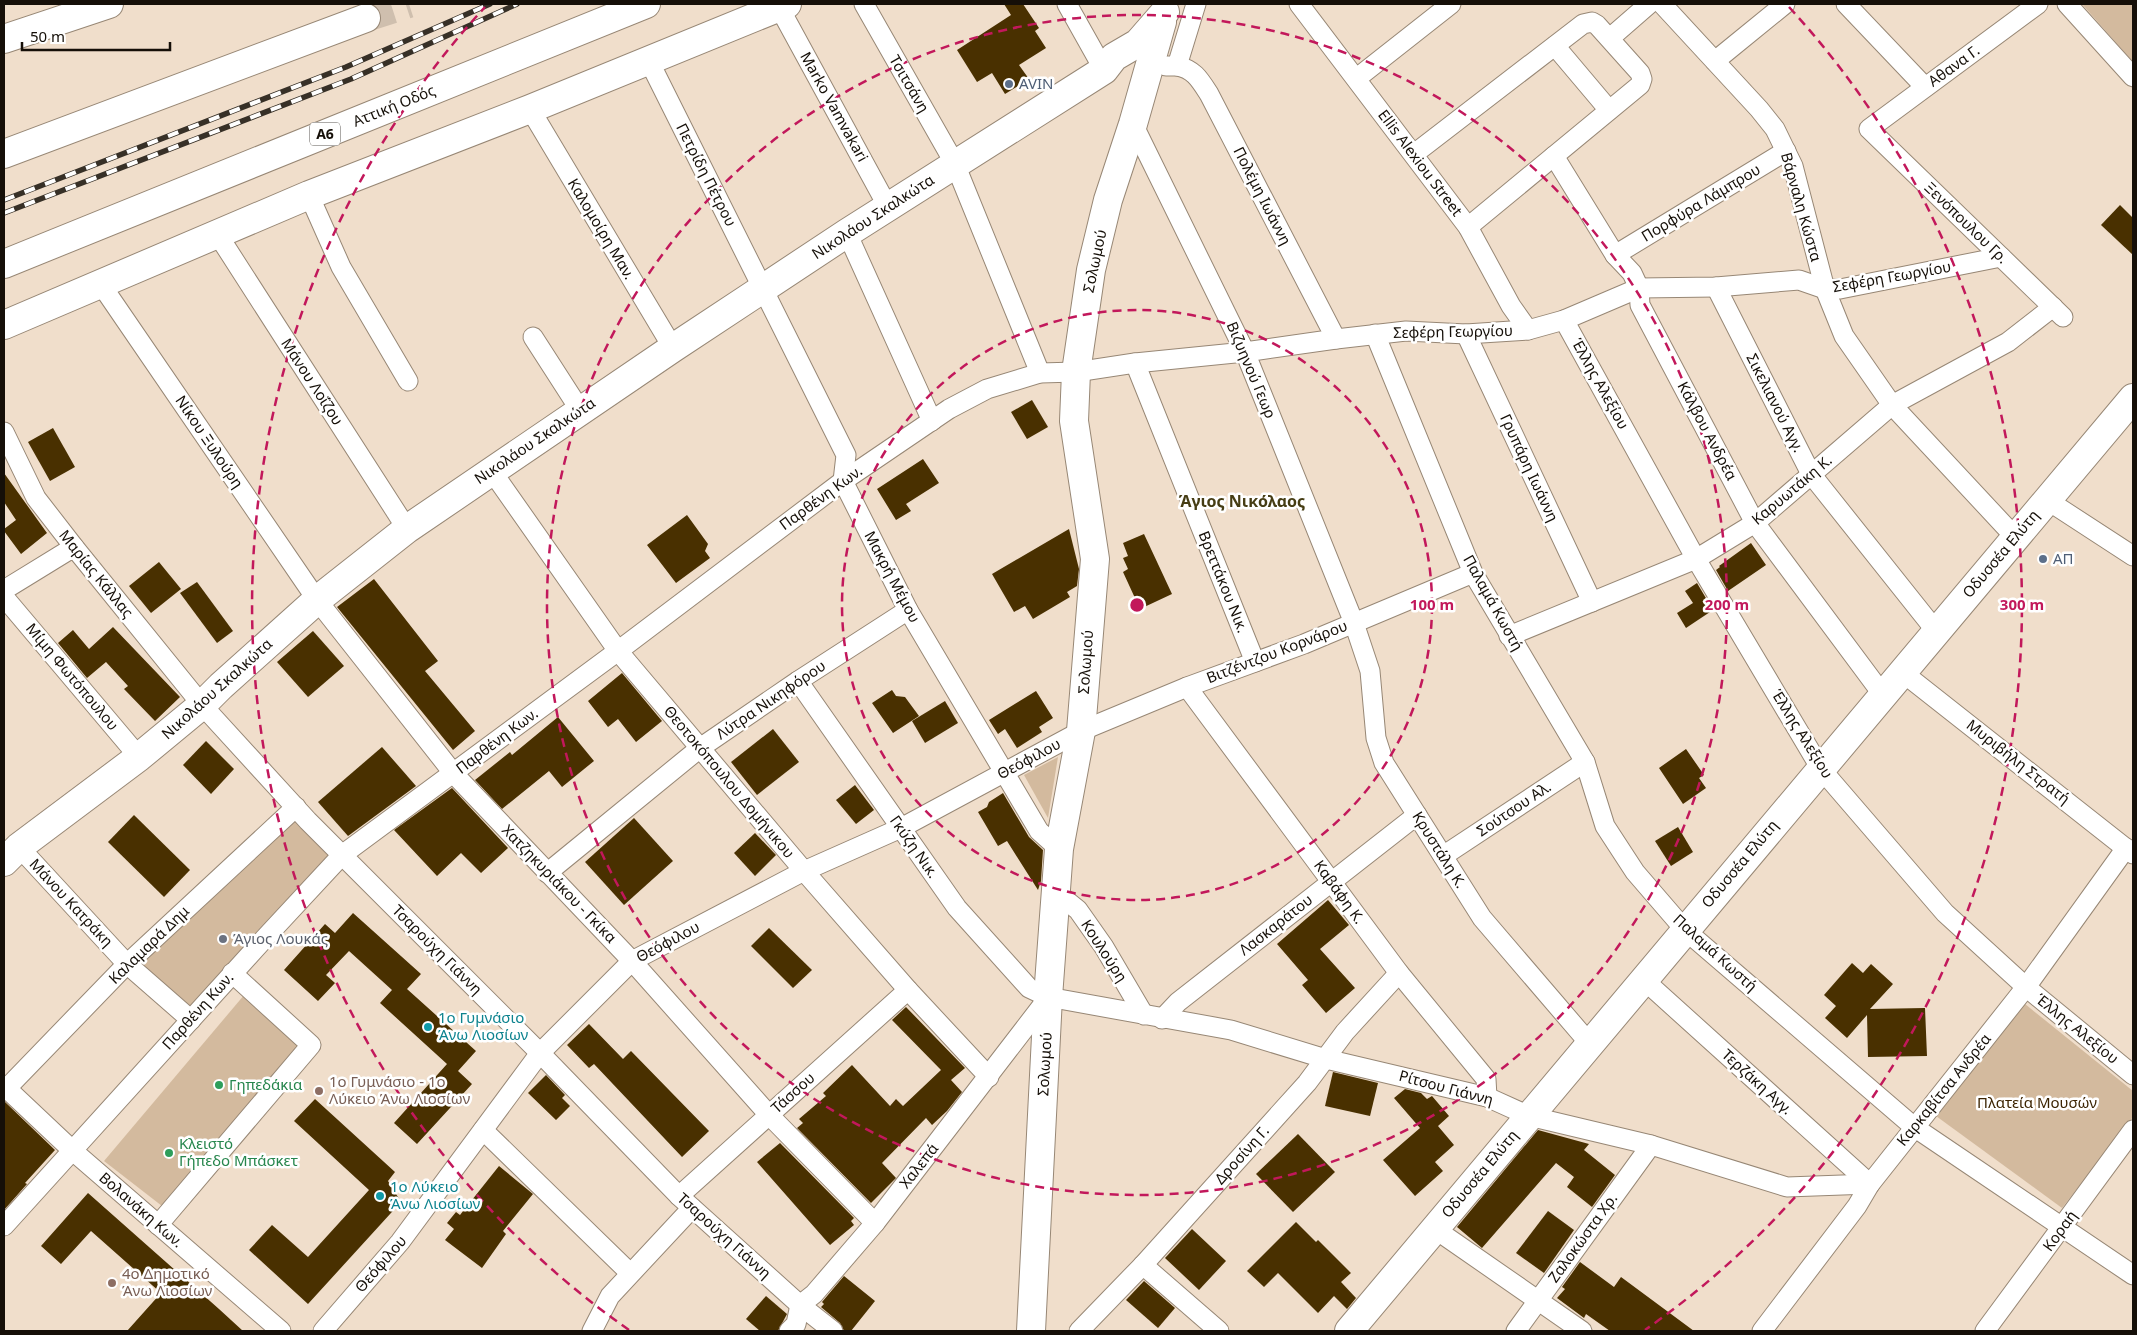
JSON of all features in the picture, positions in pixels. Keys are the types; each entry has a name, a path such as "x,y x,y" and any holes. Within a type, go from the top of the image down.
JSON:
{"main road":[{"path":"4,39 109,4"},
{"name":"Αττική Οδός","path":"4,264 646,4"},
{"path":"4,325 309,195 530,109 783,5"},
{"name":"Νικολάου Σκαλκώτα","path":"8,857 139,757 202,705 317,600 407,529 491,470 673,348 888,207 1104,70 1114,57 1138,43 1166,8"},
{"name":"Σολωμού","path":"1032,1331 1048,997 1059,849 1081,731 1095,559 1074,421 1076,372 1091,270 1108,200 1133,124 1166,8"},
{"path":"4,154 366,18"},
{"name":"Νικολάου Σκαλκώτα","path":"1104,70 1116,71 1149,65"},
{"name":"Οδυσσέα Ελύτη","path":"1349,1331 1936,631 2041,513 2133,398"}],"street":[{"name":"Τσιτσάνη","path":"864,4 955,164 1040,373"},
{"path":"1066,4 1104,70"},
{"path":"1149,65 1176,66 1196,4"},
{"name":"Ellis Alexiou Street","path":"1299,4 1357,78 1468,227 1511,306 1528,330"},
{"path":"1357,78 1451,4"},
{"path":"1610,38 1649,4"},
{"name":"Βάρναλη Κώστα","path":"1662,4 1759,109 1775,129 1793,166 1825,289 1844,336 1892,405 2007,553"},
{"path":"1715,61 1785,4"},
{"path":"1846,4 1925,87"},
{"name":"Αθανα Γ.","path":"1869,129 2038,4"},
{"path":"2066,4 2133,77"},
{"name":"Marko Vamvakari","path":"783,5 888,207"},
{"path":"1414,154 1584,24 1592,22 1598,25 1640,73 1642,78 1640,85 1468,227"},
{"path":"1556,46 1609,110"},
{"name":"Πετρίδη Πέτρου","path":"649,61 763,289"},
{"name":"Πολέμη Ιωάννη","path":"1176,66 1188,68 1200,80 1209,94 1336,339"},
{"name":"Καλομοίρη Μαν.","path":"530,109 673,348"},
{"name":"Βιζυηνού Γεωρ","path":"1133,124 1245,352 1354,622"},
{"name":"Ξενόπουλου Γρ.","path":"1869,129 2058,312"},
{"name":"Πορφύρα Λάμπρου","path":"1615,255 1786,151"},
{"name":"Κάλβου Ανδρέα","path":"1554,156 1615,255 1632,273 1639,288 1640,305 1755,523 1883,695"},
{"path":"309,195 341,267 408,381"},
{"path":"848,233 932,421"},
{"name":"Μάνου Λοΐζου","path":"218,235 407,529"},
{"name":"Σεφέρη Γεωργίου","path":"1076,372 1135,363 1245,352 1406,331 1466,334 1528,330 1564,320 1639,288 1716,287 1799,280 1825,289 1840,289 2001,257"},
{"name":"Νίκου Ξυλούρη","path":"100,283 317,600"},
{"name":"Σικελιανού Αγγ.","path":"1716,287 1811,474 1936,631"},
{"path":"763,289 846,455 843,481"},
{"name":"Καρυωτάκη Κ.","path":"1509,636 1696,560 1755,523 1892,405 2008,342 2037,322 2058,312"},
{"name":"Έλλης Αλεξίου","path":"1564,320 1696,560 1821,769 1945,913 2026,987 2133,1075"},
{"name":"Παλαμά Κωστή","path":"1376,334 1473,573 1585,762 1605,826 1635,872 1686,930 1914,1127 2133,1275"},
{"name":"Γρυπάρη Ιωάννη","path":"1466,334 1592,602"},
{"path":"533,337 580,410"},
{"name":"Βρεττάκου Νικ.","path":"1135,363 1256,662"},
{"name":"Παρθένη Κων.","path":"4,1226 232,973 342,855 618,652 843,481 949,409 987,389 1040,373 1076,372"},
{"name":"Μαρίας Κάλλας","path":"4,432 36,498 202,705"},
{"name":"Θεοτοκόπουλου Δομήνικου","path":"491,470 618,652 804,872 908,990 989,1077"},
{"name":"Μακρή Μέμου","path":"843,481 908,610 1039,832 1059,849"},
{"path":"2041,513 2133,556"},
{"path":"4,590 74,547"},
{"name":"Βιτζέντζου Κορνάρου","path":"1081,731 1473,573"},
{"name":"Μίμη Φωτόπουλου","path":"4,597 139,757"},
{"name":"Χατζηκυριάκου - Γκίκα","path":"317,600 454,774 632,961 769,1115 875,1223"},
{"name":"Λύτρα Νικηφόρου","path":"547,873 700,748 798,681 908,610"},
{"name":"Κρυστάλη Κ.","path":"1354,622 1370,671 1376,738 1384,763 1482,918 1590,1044"},
{"name":"Μυριβήλη Στρατή","path":"1902,672 2085,814 2129,851"},
{"name":"Γκύζη Νικ.","path":"798,681 957,908 1029,988 1048,997"},
{"name":"Καβάφη Κ.","path":"1187,687 1399,973 1486,1079 1487,1097"},
{"name":"Τσαρούχη Γιάννη","path":"202,705 342,855 540,1053 685,1202 800,1305 833,1331"},
{"name":"Θεόφιλου","path":"323,1331 400,1242 540,1053 632,961 804,872 901,828 1081,731"},
{"name":"Σούτσου Αλ.","path":"1443,856 1585,762"},
{"name":"Καλαμαρά Δημ","path":"5,1087 127,964 296,807"},
{"name":"Λασκαράτου","path":"1153,1017 1178,1002 1417,815"},
{"name":"Καρκαβίτσα Ανδρέα","path":"1762,1331 1857,1206 1870,1184 2026,987 2129,851"},
{"name":"Μάνου Κατράκη","path":"8,857 191,1020"},
{"name":"Κουλούρη","path":"1056,893 1078,910 1153,1017"},
{"path":"158,1225 311,1044 232,973"},
{"name":"Δροσίνη Γ.","path":"1079,1331 1143,1265 1307,1083 1345,1032 1399,973"},
{"name":"Τερζάκη Αγγ.","path":"1644,980 1870,1184"},
{"name":"Τάσσου","path":"592,1331 610,1296 685,1202 769,1115 908,990"},
{"name":"Ρίτσου Γιάννη","path":"1048,997 1231,1030 1326,1058 1487,1097 1529,1116 1650,1145 1787,1187 1870,1184"},
{"name":"Χαλεπά","path":"789,1331 796,1324 800,1305 814,1294 875,1223 989,1077 1048,997"},
{"name":"Βολανάκη Κων.","path":"5,1087 73,1150 281,1331"},
{"path":"483,1130 630,1273"},
{"name":"Κοραή","path":"1985,1331 2133,1130"},
{"name":"Ζαλοκώστα Χρ.","path":"1516,1331 1650,1145"},
{"path":"1435,1229 1582,1331"},
{"path":"1143,1265 1219,1331"}],"green space":[{"path":"2082,4 2131,4 2133,7 2133,62"},
{"path":"1058,757 1048,818 1024,775"},
{"path":"296,807 342,855 191,1020 127,964"},
{"name":"Γηπεδάκια","path":"245,994 304,1046 162,1206 104,1161"},
{"name":"Πλατεία Μουσών","path":"2025,1004 2133,1091 2133,1117 2062,1208 1936,1116"}],"building":[{"path":"1004,4 1023,4 1039,28 1035,31 1046,48 1019,65 1029,79 1005,94 992,73 977,82 957,50 1011,15"},
{"path":"2120,205 2133,218 2133,255 2101,225"},
{"path":"1032,400 1048,427 1027,439 1011,412"},
{"path":"53,428 75,467 50,481 28,442"},
{"path":"923,459 939,483 906,504 911,511 896,520 877,489"},
{"path":"4,473 47,533 21,554 4,531 16,520 4,502"},
{"path":"687,515 708,544 705,551 710,558 676,583 647,545"},
{"path":"1069,529 1079,569 1077,586 1067,592 1070,597 1033,619 1025,606 1014,612 992,574"},
{"path":"1144,534 1172,594 1140,609 1123,572 1128,569 1123,558 1128,556 1123,543"},
{"path":"1751,543 1766,565 1728,591 1716,570"},
{"path":"159,562 181,589 151,613 129,586"},
{"path":"374,579 438,661 425,671 475,731 453,750 337,607"},
{"path":"197,582 233,631 217,643 180,593"},
{"path":"1697,583 1713,610 1686,628 1677,613 1693,603 1685,591"},
{"path":"113,627 180,697 155,721 124,689 128,686 106,662 87,678 58,643 73,630 89,649"},
{"path":"313,631 344,666 308,697 277,662"},
{"path":"622,673 662,721 636,742 618,719 608,727 588,701"},
{"path":"892,690 896,696 905,697 919,716 893,733 872,703"},
{"path":"1036,691 1053,718 1039,727 1042,732 1017,748 1005,729 998,734 989,720"},
{"path":"945,701 958,723 925,743 912,721"},
{"path":"558,717 594,761 562,787 549,771 502,809 475,780 510,752 512,755"},
{"path":"773,729 799,762 757,795 731,762"},
{"path":"206,741 234,769 211,794 183,765"},
{"path":"382,747 416,786 348,836 318,802"},
{"path":"1686,749 1704,775 1699,778 1706,788 1683,804 1659,768"},
{"path":"855,785 874,810 856,824 836,800"},
{"path":"452,788 508,848 481,873 461,853 437,876 394,830"},
{"path":"1003,793 1029,837 1043,850 1041,881 1038,890 1007,841 998,846 978,812"},
{"path":"134,815 190,870 164,897 108,842"},
{"path":"634,818 673,861 624,905 585,862"},
{"path":"1678,827 1693,852 1671,866 1655,841"},
{"path":"755,833 776,855 755,876 734,853"},
{"path":"1328,900 1349,925 1320,949 1355,988 1326,1013 1302,985 1308,980 1277,944"},
{"name":"1ο Γυμνάσιο Άνω Λιοσίων","path":"353,913 421,974 407,989 476,1051 458,1071 472,1084 417,1144 394,1123 447,1064 380,1003 392,990 349,951 326,975 335,983 318,1001 284,970 325,924 335,933"},
{"path":"769,928 812,970 793,988 751,946"},
{"path":"1852,963 1863,973 1871,964 1893,984 1870,1009 1925,1008 1927,1056 1868,1057 1867,1015 1847,1038 1825,1018 1836,1006 1824,995"},
{"path":"906,1007 965,1068 951,1080 962,1092 947,1111 932,1125 926,1118 882,1163 896,1178 871,1203 797,1128 803,1123 799,1119 826,1096 823,1093 852,1065 890,1106 896,1099 903,1106 941,1070 892,1020"},
{"path":"589,1024 623,1059 631,1051 709,1131 682,1157 594,1064 589,1068 567,1045"},
{"path":"1333,1072 1378,1083 1370,1116 1325,1106"},
{"path":"546,1075 565,1095 562,1098 570,1106 556,1120 528,1093"},
{"path":"1405,1089 1421,1093 1427,1099 1432,1096 1449,1116 1438,1126 1454,1145 1435,1162 1443,1171 1415,1196 1383,1160 1420,1128 1394,1098"},
{"name":"1ο Λύκειο Άνω Λιοσίων","path":"315,1099 395,1172 388,1181 401,1202 308,1304 249,1250 272,1225 308,1257 369,1190 294,1121"},
{"path":"4,1101 55,1150 4,1210"},
{"path":"1538,1130 1589,1144 1584,1150 1615,1175 1592,1207 1567,1187 1574,1177 1556,1163 1482,1248 1457,1227"},
{"path":"1298,1134 1335,1172 1293,1212 1256,1174"},
{"path":"780,1143 854,1218 851,1221 854,1225 830,1245 757,1162"},
{"path":"499,1166 533,1194 503,1231 506,1234 482,1268 445,1240 454,1229 447,1223 456,1212 460,1215"},
{"path":"88,1193 243,1331 127,1331 161,1293 91,1231 61,1264 41,1246"},
{"path":"1548,1211 1574,1230 1544,1273 1516,1253"},
{"path":"1296,1222 1316,1242 1318,1240 1351,1273 1341,1282 1356,1298 1347,1309 1334,1296 1318,1313 1278,1273 1264,1287 1247,1271"},
{"path":"1192,1229 1226,1261 1199,1290 1165,1258"},
{"path":"1580,1262 1614,1287 1621,1277 1694,1331 1610,1331 1586,1314 1584,1318 1557,1298 1565,1289 1562,1287"},
{"path":"844,1276 875,1301 851,1331 844,1331 840,1323 821,1307 824,1304 822,1302"},
{"path":"1144,1281 1175,1308 1158,1328 1126,1300"},
{"path":"766,1296 787,1314 778,1331 760,1331 746,1319"}],"tunnel":[{"path":"366,18 409,4"}],"railway":[{"path":"4,200 346,67 490,4"},
{"path":"4,213 351,79 517,4"}],"place":[{"name":"AVIN","path":"1009,84"},
{"name":"ΑΠ","path":"2043,559"},
{"name":"Άγιος Λουκάς","path":"223,939"},
{"name":"1ο Γυμνάσιο Άνω Λιοσίων","path":"428,1027"},
{"name":"Γηπεδάκια","path":"219,1085"},
{"name":"1ο Γυμνάσιο - 1ο Λύκειο Άνω Λιοσίων","path":"319,1091"},
{"name":"Κλειστό Γήπεδο Μπάσκετ","path":"169,1153"},
{"name":"1ο Λύκειο Άνω Λιοσίων","path":"380,1196"},
{"name":"4ο Δημοτικό Άνω Λιοσίων","path":"112,1283"}],"district":[{"name":"Άγιος Νικόλαος","path":"1242,501"}]}
